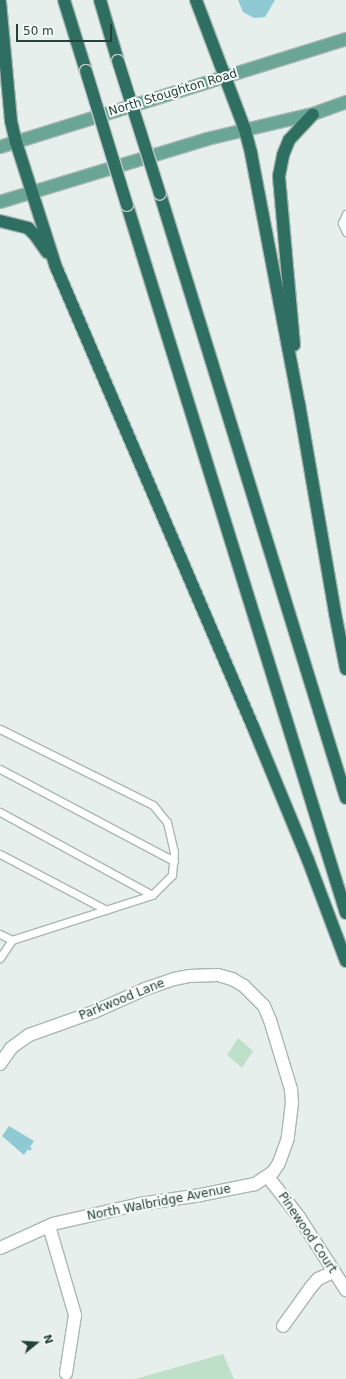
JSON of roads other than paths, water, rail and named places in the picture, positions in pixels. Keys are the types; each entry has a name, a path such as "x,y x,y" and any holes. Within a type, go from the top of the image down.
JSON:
{"highway":[{"path":"64,0 346,913"},
{"path":"100,0 346,798"},
{"path":"196,0 245,130 299,404 335,614 346,669"},
{"path":"0,2 11,121 31,192 56,267 254,728 308,860 346,961"},
{"path":"299,404 279,176 283,155 289,140 313,114"},
{"path":"0,222 28,228 35,235 56,267"}],"main road":[{"name":"North Stoughton Road","path":"0,147 346,39"},
{"path":"0,202 207,139 313,114 346,102"}],"street":[{"name":"Parkwood Lane","path":"0,1064 11,1048 29,1035 94,1012 145,989 189,976 218,975 232,979 250,991 264,1006 270,1020 291,1088 292,1103 288,1138 284,1152"},
{"name":"North Walbridge Avenue","path":"0,1248 49,1226 140,1204 232,1190 255,1184 268,1177 280,1163 284,1152"},
{"name":"Pinewood Court","path":"268,1177 299,1217 346,1290"},
{"path":"49,1226 75,1315 66,1372"},
{"path":"283,1326 318,1279 333,1272"}],"lane":[{"path":"346,214 342,223 346,232"},
{"path":"0,729 153,805 168,822 174,852 172,875 152,895 12,940 0,958"},
{"path":"0,769 174,861"},
{"path":"0,812 152,895"},
{"path":"0,854 106,910"},
{"path":"0,934 12,940"}],"water":[{"path":"238,0 275,0 265,17 254,18 243,12"},
{"path":"9,1126 34,1141 30,1147 32,1148 30,1151 28,1149 24,1155 2,1136"}]}
